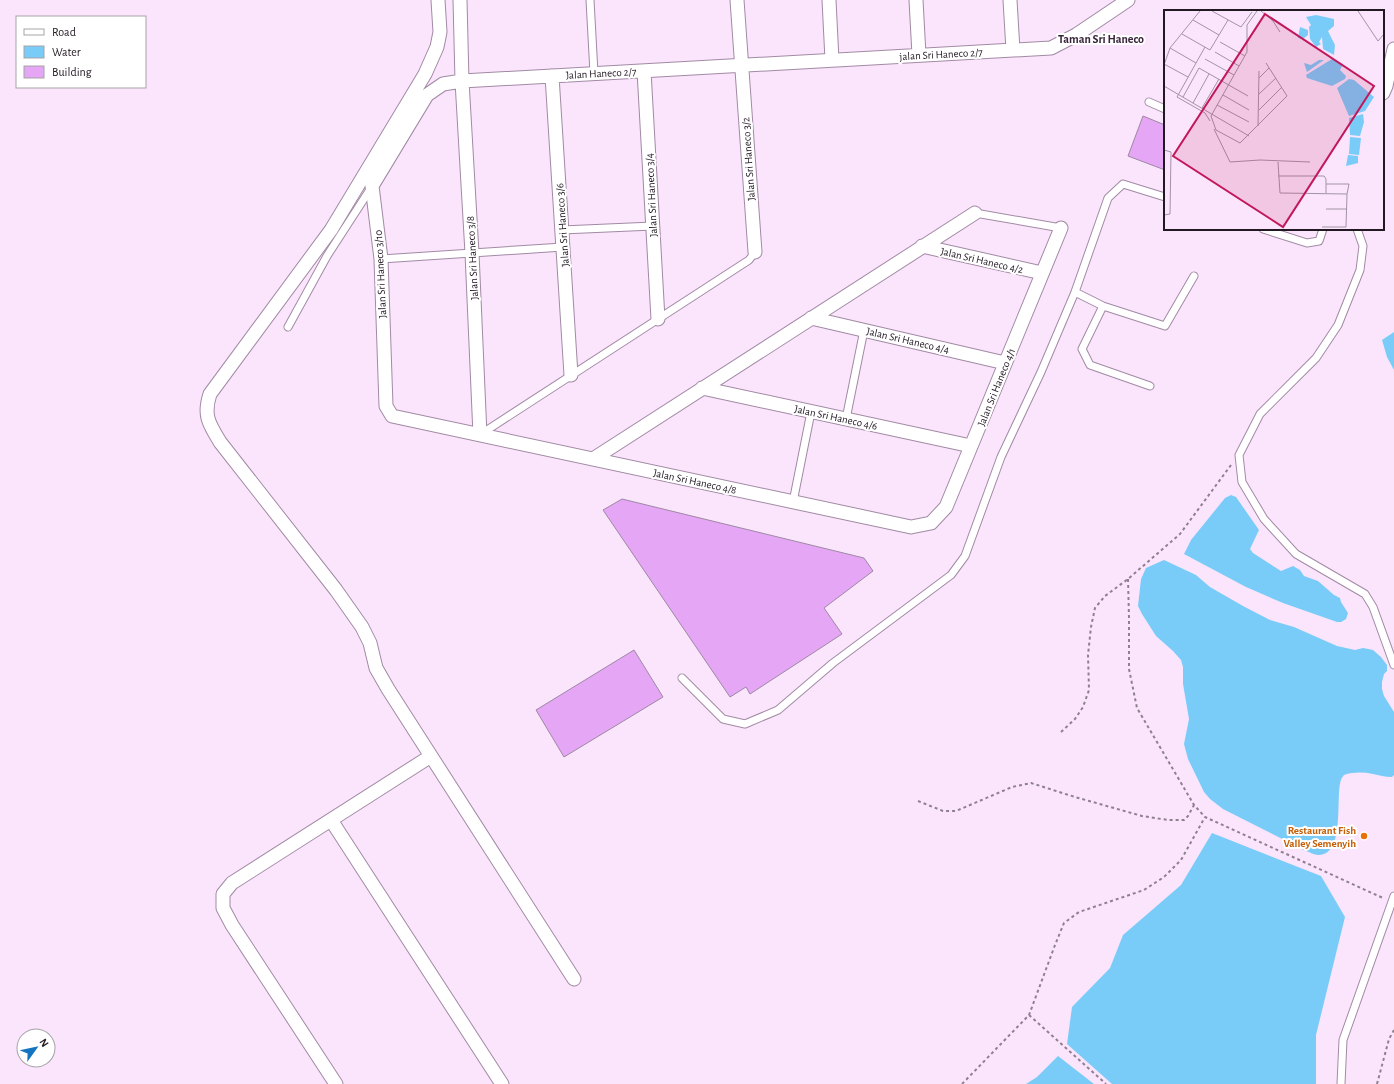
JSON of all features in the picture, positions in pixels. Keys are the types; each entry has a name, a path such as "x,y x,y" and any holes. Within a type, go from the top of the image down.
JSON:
{"street":[{"path":"438,0 440,32 437,47 425,74 331,230 210,394 206,405 209,423 220,442 336,590 362,627 370,643 376,668 388,689 574,979"},
{"name":"Jalan Sri Haneco 3/8","path":"460,0 462,81 480,434"},
{"name":"Jalan Sri Haneco 3/2","path":"736,0 755,252"},
{"path":"829,0 832,60"},
{"path":"916,0 919,55"},
{"path":"1010,0 1013,50"},
{"name":"jalan Sri Haneco 2/7","path":"740,65 1051,48 1076,35 1128,0"},
{"path":"1384,91 1394,49"},
{"name":"Jalan Haneco 2/7","path":"462,81 740,65"},
{"name":"Jalan Sri Haneco 3/4","path":"644,71 658,319"},
{"name":"Jalan Sri Haneco 3/6","path":"552,76 571,375"},
{"path":"372,186 427,95 442,84 462,81"},
{"name":"Jalan Sri Haneco 3/10","path":"372,186 381,259 386,406 392,416 480,434"},
{"path":"593,459 975,213"},
{"name":"Jalan Sri Haneco 4/1","path":"911,527 931,523 946,507 1061,228"},
{"name":"Jalan Sri Haneco 4/2","path":"922,246 1042,273"},
{"name":"Jalan Sri Haneco 4/4","path":"811,318 1005,363"},
{"name":"Jalan Sri Haneco 4/6","path":"702,388 971,446"},
{"name":"Jalan Sri Haneco 4/8","path":"480,434 911,527"},
{"path":"336,1084 232,925 223,908 223,894 232,884 431,756"},
{"path":"331,820 502,1084"}],"lane":[{"path":"590,0 594,73"},
{"path":"1149,102 1164,109"},
{"path":"682,678 723,720 745,724 778,710 833,663 951,574 965,556 1001,457 1041,372 1075,292 1108,198 1123,184 1164,197"},
{"path":"288,327 327,256 372,186"},
{"path":"975,213 1061,228"},
{"path":"562,230 653,226"},
{"path":"1266,230 1307,243 1319,241 1323,230"},
{"path":"1357,230 1363,246 1360,270 1338,325 1316,358 1260,414 1240,455 1242,482 1264,519 1296,554 1365,594 1372,607 1394,665"},
{"path":"381,259 563,247"},
{"path":"480,434 749,260 755,252"},
{"path":"1075,292 1103,306 1165,326 1194,276"},
{"path":"1103,306 1082,349 1090,365 1150,386"},
{"path":"846,419 864,330"},
{"path":"793,502 811,412"},
{"path":"1341,1084 1343,1040 1393,899"}],"path":[{"path":"1061,732 1075,719 1083,707 1089,690 1088,655 1090,627 1095,608 1105,596 1128,579 1180,534 1225,472 1240,455"},
{"path":"1128,579 1129,669 1137,708 1194,805 1205,817 1393,899"},
{"path":"918,801 943,811 956,811 1012,787 1031,783 1142,816 1168,820 1184,820 1194,805"},
{"path":"962,1084 1029,1015 1054,945 1064,923 1079,912 1144,890 1164,877 1181,860 1205,817"},
{"path":"1029,1015 1106,1084"},
{"path":"1377,1084 1389,1039 1394,1030"}],"water":[{"path":"1394,332 1394,370 1387,357 1382,340"},
{"path":"1231,495 1236,497 1259,530 1250,549 1253,553 1281,571 1293,566 1300,570 1304,576 1318,581 1334,595 1340,598 1348,613 1346,619 1341,622 1337,622 1283,603 1246,587 1184,554 1191,540 1225,498"},
{"path":"1164,560 1196,575 1210,587 1270,620 1294,627 1337,646 1355,650 1363,648 1373,650 1387,665 1387,671 1384,674 1382,682 1382,689 1384,696 1394,712 1394,775 1389,777 1369,773 1351,773 1344,775 1341,779 1339,788 1338,824 1336,836 1333,846 1327,853 1315,855 1306,851 1223,809 1210,799 1204,792 1188,759 1184,744 1189,719 1183,684 1183,667 1181,660 1156,636 1138,606 1141,579 1146,568"},
{"path":"1212,833 1321,876 1345,917 1316,1035 1316,1084 1112,1084 1067,1044 1072,1007 1110,968 1123,935 1181,885"},
{"path":"1058,1056 1094,1084 1026,1084 1037,1077"}],"building":[{"path":"1143,116 1164,125 1164,170 1128,156"},
{"path":"622,499 864,558 873,571 824,608 842,634 750,694 746,687 730,697 603,510"},
{"path":"634,650 663,697 564,757 536,710"}],"place":[{"name":"Restaurant Fish Valley Semenyih","path":"1364,836"}],"district":[{"name":"Taman Sri Haneco","path":"1101,39"}]}
